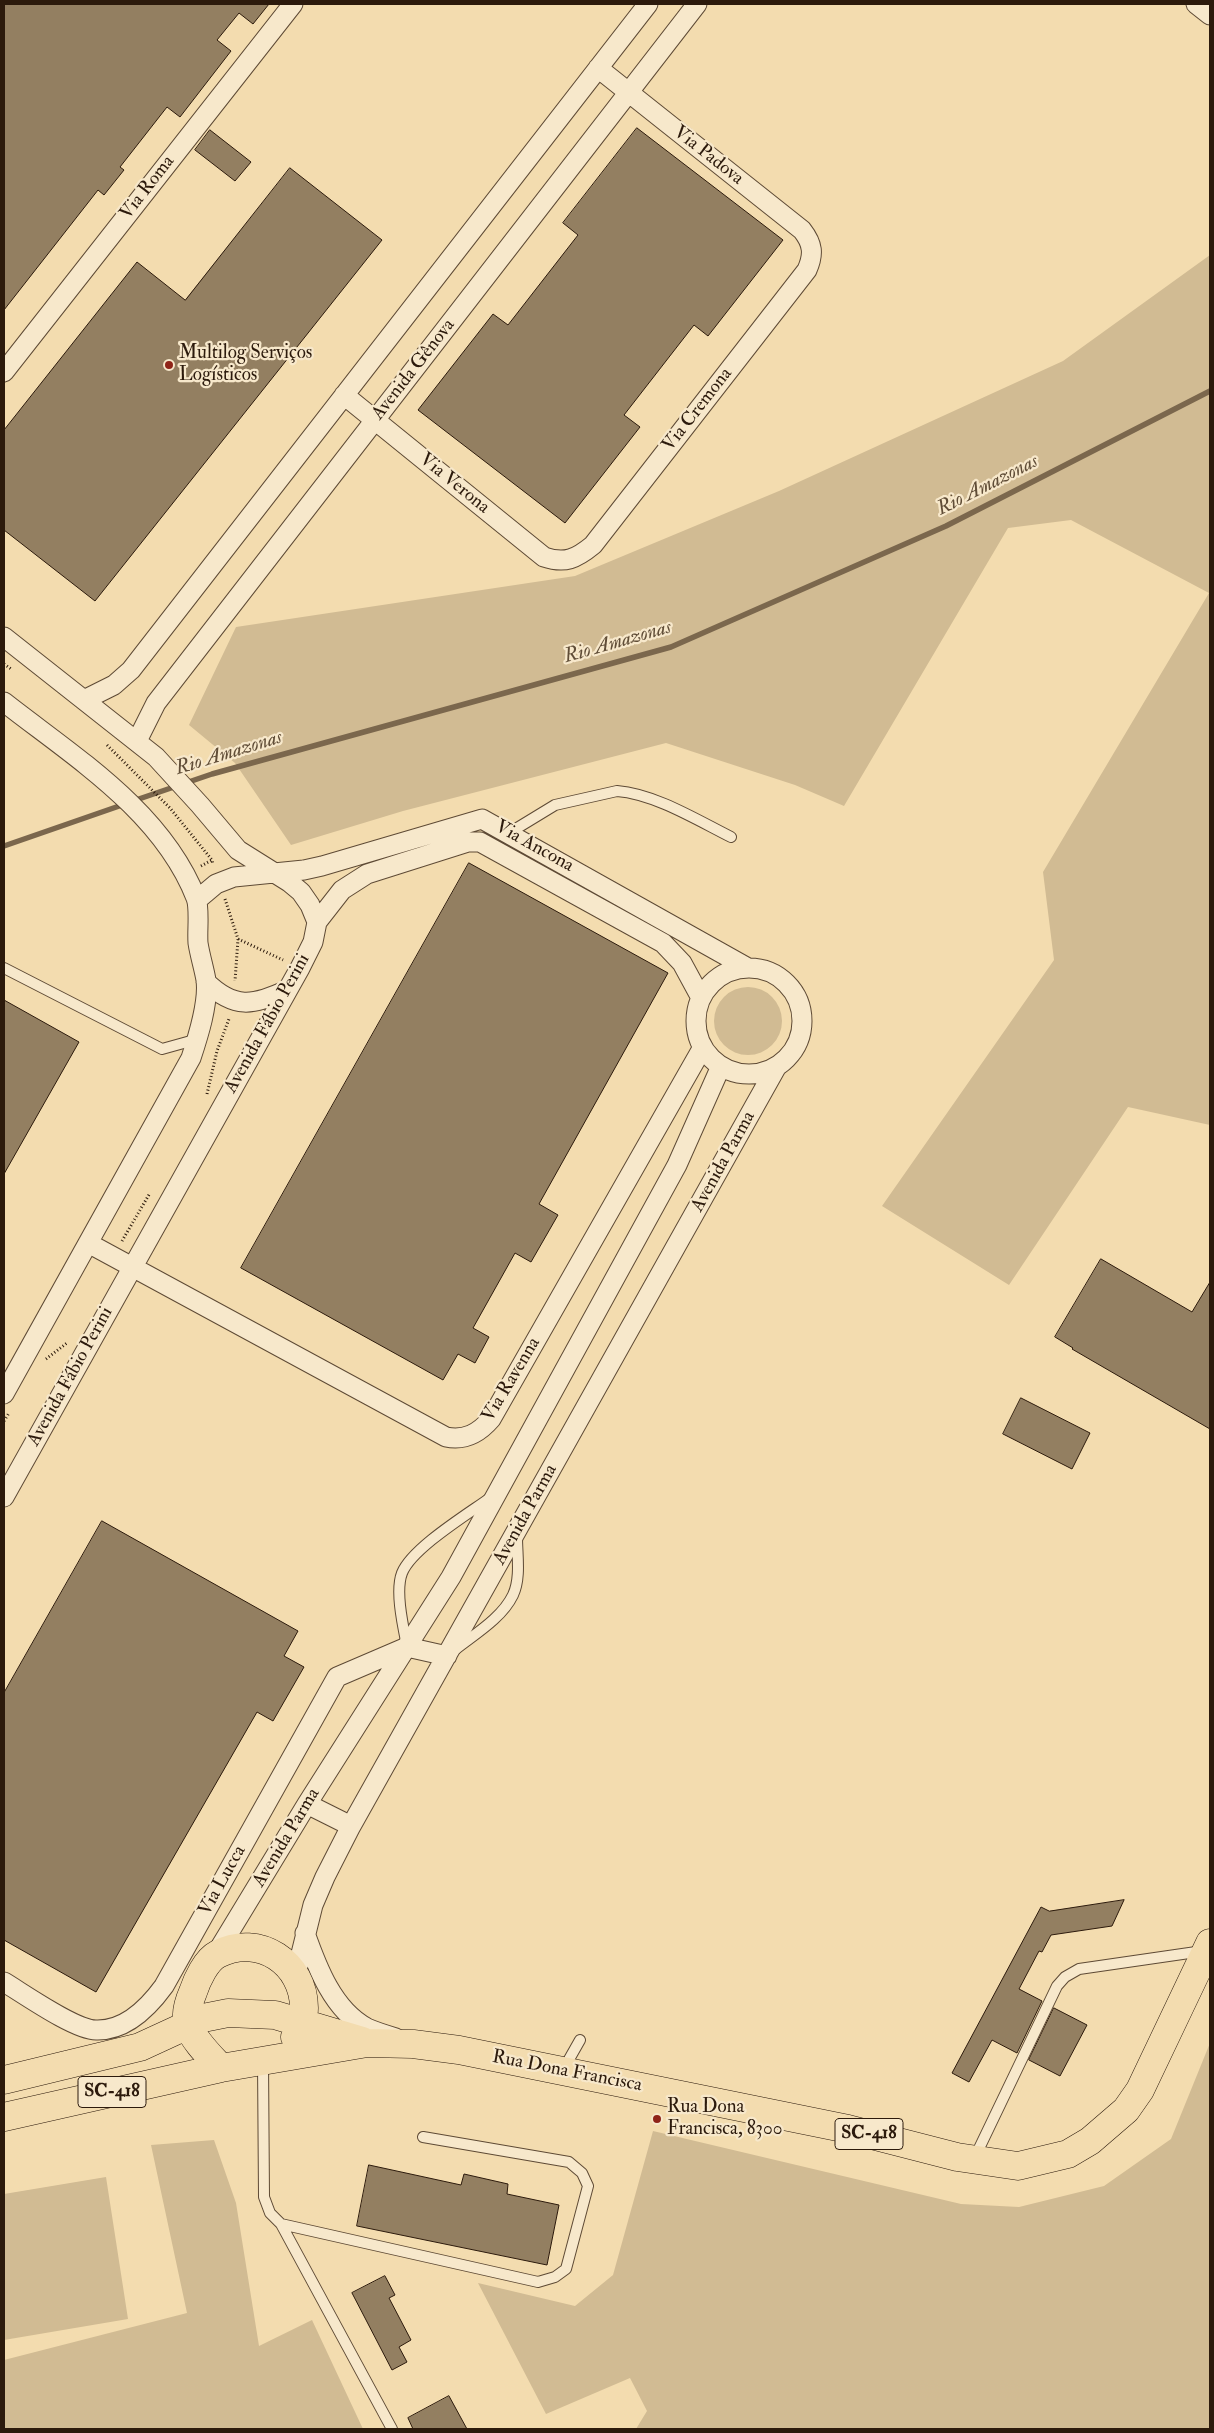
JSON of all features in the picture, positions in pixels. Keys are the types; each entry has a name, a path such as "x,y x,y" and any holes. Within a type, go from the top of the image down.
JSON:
{"main road":[{"path":"221,2068 201,2045 188,2025 188,2004 196,1984 216,1954 238,1948 258,1948 278,1957 296,1974 303,1991 304,2010 301,2021 273,2059"},
{"name":"Rua Dona Francisca","path":"4,2116 221,2068 367,2043 413,2044 459,2050 848,2129 974,2160 1018,2166 1068,2154 1110,2126 1126,2110 1140,2090 1209,1950"},
{"name":"Rua Dona Francisca","path":"4,2080 140,2047 202,2018 228,2013 249,2012 275,2015 301,2021 367,2043"}],"street":[{"name":"Via Roma","path":"4,372 293,4"},
{"path":"84,700 114,684 131,670 648,4"},
{"name":"Avenida Gênova","path":"137,741 156,703 697,4"},
{"path":"1196,4 1210,15"},
{"name":"Via Padova","path":"598,68 802,230 812,248"},
{"name":"Via Cremona","path":"568,561 580,556 593,546 807,270 812,260 812,248"},
{"name":"Via Verona","path":"344,395 544,557 557,561 568,561"},
{"path":"4,637 137,741 191,794 238,850 301,892 310,905 317,922"},
{"path":"4,702 110,785 136,811 167,847 197,900 198,942 206,982 198,1039 191,1058 4,1394"},
{"name":"Via Ancona","path":"273,874 322,866 475,820 488,821 748,968"},
{"name":"Via Ancona","path":"317,922 342,890 367,874 468,842 480,842 663,943 682,963 701,998"},
{"path":"197,900 216,884 234,876 273,874"},
{"name":"Avenida Fábio Perini","path":"4,1497 300,968 312,942 317,922"},
{"path":"748,968 763,970 777,976 793,992 802,1013 802,1028 797,1043 789,1056 777,1066 764,1072 749,1074 734,1072 720,1066 703,1047 696,1014 701,998 709,986 720,977 734,970 748,968"},
{"path":"206,982 218,994 234,1002 260,1001 287,990"},
{"name":"Via Ravenna","path":"88,1244 446,1437 455,1439 465,1438 485,1427 491,1419 703,1047"},
{"name":"Avenida Parma","path":"216,1954 307,1804 451,1577 677,1165 720,1066"},
{"name":"Avenida Parma","path":"296,1974 305,1933 325,1877 351,1826 777,1066"},
{"path":"407,1647 447,1656"},
{"name":"Via Lucca","path":"4,1982 78,2025 94,2030 109,2030 124,2024 141,2013 164,1986 337,1678 407,1647"},
{"path":"307,1804 351,1826"},
{"path":"305,1933 322,1976 349,2015 367,2028 413,2044"}],"lane":[{"path":"509,833 555,805 617,791 627,792 681,811 731,837"},
{"path":"4,968 162,1049 198,1039"},
{"path":"407,1647 400,1591 402,1574 408,1562 421,1549 497,1493"},
{"path":"447,1656 491,1621 513,1595 517,1577 517,1530"},
{"path":"974,2160 1056,1986 1065,1977 1079,1969 1209,1950"},
{"path":"563,2071 580,2040"},
{"path":"273,2059 264,2197 270,2213 281,2224 392,2429"},
{"path":"281,2224 538,2282 554,2277 566,2270 588,2186 582,2173 569,2162 423,2137"}],"path":[{"path":"130,766 170,808"},
{"path":"238,940 300,968"}],"shaded area":[{"path":"1210,255 1210,1125 1128,1107 1009,1285 882,1206 1054,960 1043,872 1209,593 1071,520 1008,528 844,806 795,785 666,743 403,811 291,845 235,763 189,725 236,627 575,576 779,491 1063,361"},
{"path":"748,987 761,990 772,997 779,1008 782,1021 779,1034 772,1045 761,1052 748,1055 735,1052 724,1045 717,1034 714,1021 717,1008 724,997 735,990"},
{"path":"1210,2043 1210,2429 636,2429 647,2411 630,2378 546,2414 478,2283 575,2306 613,2275 653,2131 961,2204 1019,2207 1104,2186 1171,2139"},
{"path":"214,2140 236,2203 259,2346 312,2320 363,2429 4,2429 4,2360 187,2313 151,2145"},
{"path":"106,2177 128,2319 4,2340 4,2194"}],"building":[{"path":"4,4 269,4 253,24 239,13 217,40 231,51 180,117 167,107 120,167 124,170 104,195 98,190 4,310"},
{"path":"637,128 783,240 708,336 694,325 624,415 640,427 565,523 418,410 493,314 508,325 578,235 563,223"},
{"path":"210,130 251,162 235,181 195,150"},
{"name":"Multilog Serviços Logísticos","path":"290,168 382,240 95,601 4,530 4,430 137,262 185,300"},
{"path":"469,863 668,973 539,1204 558,1215 531,1262 515,1253 473,1328 489,1337 475,1363 458,1354 443,1380 241,1268"},
{"path":"4,1000 79,1042 4,1174"},
{"path":"1101,1259 1192,1312 1210,1282 1210,1429 1072,1349 1055,1337"},
{"path":"1021,1398 1090,1433 1072,1469 1003,1434"},
{"path":"102,1521 298,1631 284,1656 304,1667 273,1721 257,1712 96,1992 4,1940 4,1693"},
{"path":"1124,1900 1112,1926 1051,1935 1042,1952 1039,1951 1019,1989 1042,2001 1017,2053 992,2040 969,2082 952,2073 1041,1907 1049,1911"},
{"path":"1054,2008 1087,2025 1060,2076 1029,2060"},
{"path":"369,2165 461,2185 464,2174 508,2184 507,2194 559,2205 547,2265 357,2226"},
{"path":"385,2276 395,2295 389,2298 411,2340 399,2347 407,2362 392,2370 352,2293"},
{"path":"449,2396 467,2429 413,2429 408,2418"}],"waterway":[{"name":"Rio Amazonas","path":"133,801 212,774 671,647 946,526 1210,391"},
{"name":"Rio Amazonas","path":"4,846 125,804"}],"place":[{"name":"Multilog Serviços Logísticos","path":"169,365"},
{"name":"Rua Dona Francisca, 8300","path":"657,2119"}]}
